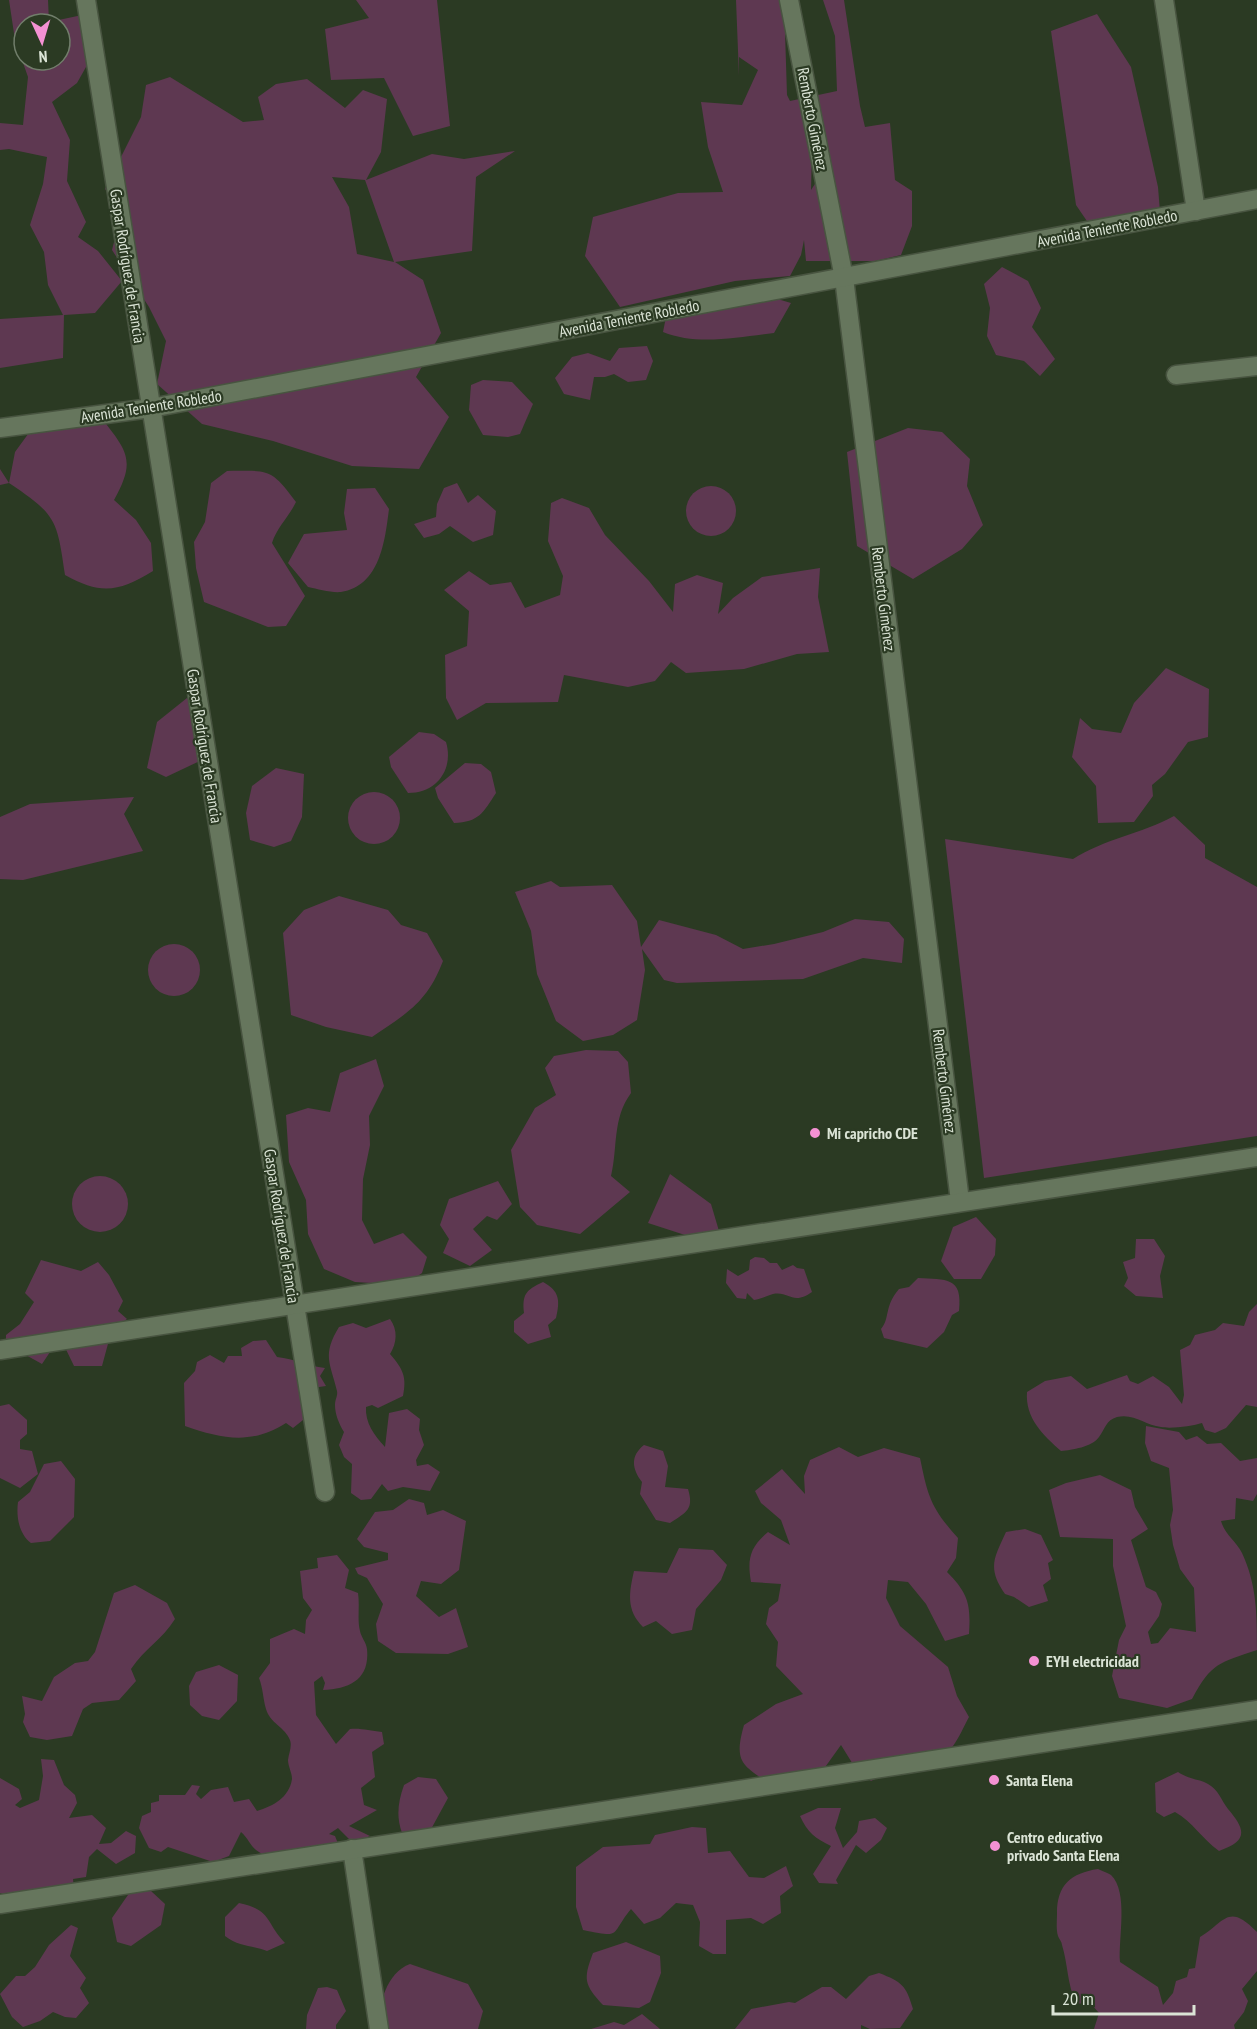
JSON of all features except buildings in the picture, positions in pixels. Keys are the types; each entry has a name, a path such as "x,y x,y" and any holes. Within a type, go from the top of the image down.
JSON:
{"street":[{"name":"Gaspar Rodríguez de Francia","path":"86,0 325,1492"},
{"name":"Remberto Giménez","path":"789,0 844,278 960,1201"},
{"path":"1164,0 1196,211"},
{"name":"Avenida Teniente Robledo","path":"0,428 150,408 1257,199"},
{"path":"1176,375 1257,366"},
{"path":"0,1350 960,1201 1257,1158"},
{"path":"0,1904 1257,1710"},
{"path":"352,1849 379,2029"}],"shaded area":[{"path":"9,0 48,0 49,12 12,12 12,20"},
{"path":"356,0 437,0 450,126 413,136 384,78 331,80 325,29 369,18"},
{"path":"736,0 784,0 787,95 790,101 837,91 835,36 823,0 844,0 865,127 890,123 895,180 912,191 912,226 901,255 875,261 806,261 804,240 801,255 790,276 735,281 620,307 585,256 593,217 678,193 723,192 708,147 701,102 742,105 758,70 739,57 739,76","holes":["812,151 826,167 811,190"]},
{"path":"87,14 95,51 77,83 52,102 70,140 67,181 86,222 78,237 98,251 122,281 95,313 64,315 63,358 0,368 0,319 63,315 48,285 44,252 30,225 43,184 47,157 9,149 0,150 0,123 23,125 28,77 26,72 72,72 72,17"},
{"path":"1097,14 1131,67 1158,187 1160,212 1091,227 1076,205 1051,31"},
{"path":"170,77 243,122 264,120 258,97 276,84 307,79 345,108 363,90 387,99 381,152 366,180 432,154 464,159 515,151 476,177 472,251 395,262 423,280 441,333 416,377 449,417 419,469 352,466 273,441 202,424 157,384 166,341 149,307 112,250 122,210 105,189 141,117 146,85","holes":["332,177 365,180 394,262 357,254 349,207"]},
{"path":"1002,267 1028,281 1041,308 1032,327 1055,359 1040,376 1024,361 996,355 987,336 990,308 984,284"},
{"path":"774,298 791,303 774,333 704,340 663,332 666,317"},
{"path":"647,346 653,361 646,380 628,382 614,374 594,377 590,400 564,394 555,378 572,357 588,353 610,361 619,348"},
{"path":"483,380 512,382 533,404 520,434 508,437 483,435 469,410 471,385"},
{"path":"103,420 119,441 126,458 125,476 114,500 136,520 151,543 153,571 120,587 110,588 89,586 65,575 60,542 52,520 37,503 9,483 15,452 31,430"},
{"path":"908,428 942,432 970,459 967,486 983,525 962,549 913,579 857,546 847,452"},
{"path":"0,469 9,483 0,485"},
{"path":"227,471 268,473 280,482 296,502 272,543 305,596 286,626 268,627 204,602 196,568 194,542 205,522 211,483"},
{"path":"457,483 468,503 478,495 496,511 493,535 473,542 450,526 439,534 424,538 414,524 436,517 437,504 444,488"},
{"path":"706,486 716,486 729,493 736,506 736,516 729,529 716,536 706,536 697,532 690,525 686,516 686,506 690,497 697,490"},
{"path":"375,488 389,509 382,548 372,572 354,588 341,592 308,587 288,563 304,534 347,530 344,513 347,489"},
{"path":"562,498 589,508 605,535 649,581 673,612 675,584 697,575 723,583 718,614 733,598 762,577 820,568 818,597 829,652 797,654 744,669 686,673 671,662 655,681 628,687 564,675 558,702 486,703 457,720 446,698 445,655 467,646 469,611 444,590 469,571 490,585 511,582 525,608 560,595 563,576 548,541 551,503"},
{"path":"1166,668 1209,689 1208,737 1188,742 1165,774 1152,785 1153,796 1134,822 1098,823 1096,786 1072,757 1080,718 1092,729 1121,733 1134,703"},
{"path":"187,698 200,709 204,759 166,777 147,768 157,722"},
{"path":"419,732 434,734 446,742 448,761 441,778 435,784 418,792 408,793 391,767 389,757"},
{"path":"465,763 481,764 491,772 496,793 480,815 469,821 454,823 438,798 435,788"},
{"path":"276,768 304,774 302,817 291,841 274,847 250,840 246,813 252,786"},
{"path":"374,792 384,794 392,800 398,808 400,818 398,828 392,836 384,842 374,844 364,842 356,836 350,828 348,818 350,808 356,800 364,794"},
{"path":"134,797 124,814 143,851 23,880 0,879 0,817 30,804"},
{"path":"1174,816 1205,845 1205,858 1257,887 1257,1136 984,1178 945,839 1073,859 1097,846 1149,828"},
{"path":"551,881 560,887 612,885 637,921 641,947 659,920 716,935 743,949 823,932 855,919 889,922 904,939 902,963 863,958 803,979 677,983 664,980 642,949 645,970 637,1020 613,1035 583,1041 556,1021 537,974 531,931 515,892"},
{"path":"339,896 388,910 401,925 427,933 443,961 430,987 415,1006 372,1037 326,1027 291,1015 283,933 304,910"},
{"path":"174,944 184,946 192,952 198,960 200,970 198,980 192,988 184,994 174,996 164,994 156,988 150,980 148,970 150,960 156,952 164,946"},
{"path":"586,1050 618,1051 628,1062 631,1093 618,1123 611,1176 630,1192 580,1234 537,1225 520,1207 511,1150 535,1108 556,1095 545,1068 554,1056"},
{"path":"376,1059 384,1086 369,1116 370,1145 363,1179 362,1220 374,1244 403,1233 427,1257 422,1273 405,1285 355,1282 324,1269 308,1234 306,1200 289,1162 286,1115 308,1108 330,1112 340,1073"},
{"path":"670,1174 711,1204 719,1231 685,1235 648,1223"},
{"path":"94,1176 106,1176 116,1180 124,1188 128,1204 124,1220 116,1228 106,1232 94,1232 84,1228 76,1220 72,1210 72,1198 76,1188 84,1180"},
{"path":"498,1181 512,1204 497,1220 487,1216 473,1229 492,1250 470,1266 443,1253 449,1239 440,1225 449,1199"},
{"path":"976,1217 996,1239 995,1255 981,1279 954,1279 941,1261 953,1227"},
{"path":"1136,1239 1154,1239 1165,1256 1160,1276 1163,1298 1136,1296 1124,1286 1128,1278 1123,1262 1135,1258"},
{"path":"755,1257 764,1258 770,1263 777,1263 782,1270 793,1265 804,1269 812,1292 800,1298 773,1294 754,1300 747,1293 746,1299 737,1298 726,1283 727,1269 738,1276 749,1270 750,1260"},
{"path":"41,1260 81,1271 98,1262 109,1275 123,1301 118,1311 127,1319 112,1329 102,1366 74,1366 60,1337 42,1364 6,1344 6,1335 20,1324 34,1302 25,1293"},
{"path":"918,1278 950,1282 958,1291 960,1300 959,1311 952,1315 944,1332 927,1348 884,1338 881,1329 886,1321 894,1295 899,1289 909,1287"},
{"path":"543,1282 556,1293 558,1306 556,1318 548,1325 551,1337 528,1344 514,1332 514,1321 524,1313 526,1293"},
{"path":"1257,1304 1257,1407 1246,1405 1226,1428 1215,1433 1205,1430 1202,1423 1165,1428 1123,1416 1113,1418 1099,1437 1087,1446 1061,1451 1048,1439 1032,1418 1027,1392 1045,1381 1071,1376 1087,1389 1127,1375 1130,1381 1138,1384 1153,1376 1169,1387 1182,1404 1184,1395 1180,1350 1190,1345 1195,1335 1215,1330 1223,1323 1244,1326 1249,1312"},
{"path":"390,1319 396,1337 390,1354 403,1374 403,1396 378,1408 372,1405 366,1407 369,1424 385,1447 389,1413 407,1409 420,1419 419,1430 424,1445 416,1460 417,1466 428,1464 440,1472 430,1491 403,1487 388,1491 382,1484 371,1499 361,1500 351,1493 352,1464 344,1457 339,1445 344,1432 336,1412 337,1393 329,1352 339,1327 353,1323 366,1328"},
{"path":"266,1340 277,1357 325,1368 320,1376 326,1386 312,1388 308,1416 293,1428 286,1423 261,1435 237,1438 224,1437 185,1426 184,1383 195,1371 197,1362 210,1355 224,1363 228,1356 242,1356 241,1348 253,1341"},
{"path":"9,1404 27,1420 27,1434 20,1440 20,1449 32,1451 38,1474 20,1488 0,1478 0,1406"},
{"path":"1146,1426 1179,1432 1186,1440 1197,1436 1207,1444 1221,1443 1240,1461 1257,1458 1257,1494 1253,1501 1236,1498 1235,1519 1221,1521 1242,1553 1251,1577 1256,1612 1257,1650 1225,1661 1211,1671 1192,1699 1167,1708 1119,1698 1112,1676 1119,1640 1126,1626 1113,1566 1113,1539 1060,1537 1049,1490 1066,1483 1100,1475 1131,1490 1135,1507 1148,1529 1131,1540 1146,1587 1156,1592 1162,1604 1159,1616 1148,1632 1151,1644 1158,1643 1170,1628 1196,1632 1194,1588 1180,1569 1173,1545 1170,1525 1173,1510 1169,1468 1151,1461 1145,1443"},
{"path":"644,1445 663,1451 668,1466 665,1487 688,1489 690,1501 688,1509 670,1523 656,1520 640,1494 642,1482 634,1463 636,1454"},
{"path":"839,1447 858,1457 884,1448 920,1458 936,1510 958,1538 956,1558 947,1572 960,1586 967,1600 969,1634 945,1641 926,1604 908,1582 888,1580 886,1598 900,1626 948,1667 957,1696 969,1717 953,1746 945,1754 926,1764 871,1781 854,1766 841,1745 823,1770 773,1786 748,1768 740,1756 744,1725 776,1704 803,1694 776,1666 778,1642 766,1624 769,1608 778,1601 781,1584 751,1582 749,1567 751,1554 757,1543 768,1532 790,1545 781,1520 761,1503 755,1491 782,1469 805,1494 804,1476 810,1460"},
{"path":"61,1461 75,1479 74,1517 50,1541 31,1543 19,1525 18,1502 30,1492 44,1464"},
{"path":"409,1499 424,1503 427,1515 443,1510 466,1521 459,1570 441,1584 421,1581 416,1596 439,1617 456,1608 468,1647 448,1654 396,1653 378,1641 376,1624 383,1604 367,1578 358,1574 355,1568 388,1560 388,1553 364,1547 357,1539 375,1512 393,1510"},
{"path":"1025,1529 1041,1535 1053,1560 1048,1563 1051,1579 1043,1585 1048,1601 1029,1607 1005,1594 994,1570 996,1556 1006,1532"},
{"path":"679,1548 713,1550 727,1565 721,1580 696,1609 692,1630 672,1634 656,1621 643,1627 631,1608 634,1571 667,1573"},
{"path":"337,1555 349,1570 345,1588 358,1593 359,1626 366,1646 367,1659 362,1675 350,1684 323,1690 325,1683 322,1676 314,1682 316,1715 336,1744 350,1729 382,1732 384,1744 372,1752 375,1777 361,1788 364,1805 377,1810 349,1826 370,1836 353,1843 338,1828 329,1834 335,1836 341,1851 322,1864 311,1866 276,1861 256,1850 241,1832 229,1856 213,1862 168,1847 161,1852 149,1848 139,1828 142,1816 151,1812 151,1803 159,1801 159,1795 185,1795 192,1785 200,1786 196,1794 201,1799 211,1790 228,1787 234,1802 249,1799 257,1811 274,1804 288,1791 292,1779 288,1760 290,1741 268,1714 259,1678 270,1663 270,1639 294,1629 305,1634 306,1620 312,1610 303,1598 300,1571 318,1568 317,1558"},
{"path":"135,1585 167,1603 175,1619 131,1669 136,1681 119,1700 92,1703 83,1709 72,1736 47,1740 30,1737 23,1722 25,1714 22,1696 42,1701 54,1677 75,1663 88,1661 95,1652 114,1593"},
{"path":"219,1665 238,1675 237,1701 219,1720 202,1716 190,1705 189,1686 196,1672"},
{"path":"41,1759 54,1760 64,1785 75,1795 77,1803 69,1818 92,1815 106,1828 99,1844 111,1843 126,1831 136,1836 135,1853 116,1864 97,1849 89,1857 86,1877 73,1879 75,1898 27,1900 0,1893 0,1778 19,1789 22,1799 15,1805 20,1808 39,1800 43,1776"},
{"path":"1178,1772 1205,1782 1217,1792 1241,1829 1239,1839 1235,1843 1219,1851 1187,1820 1175,1812 1164,1817 1156,1812 1155,1783"},
{"path":"418,1777 436,1779 448,1798 430,1831 402,1833 398,1815 402,1791 404,1785"},
{"path":"818,1808 841,1808 835,1828 843,1848 857,1832 859,1821 875,1818 887,1828 881,1840 866,1853 856,1845 836,1880 838,1884 819,1883 813,1874 831,1846 812,1834 800,1816"},
{"path":"692,1827 706,1828 708,1853 730,1851 749,1877 764,1878 786,1866 793,1886 780,1896 781,1913 763,1924 751,1918 726,1920 726,1954 713,1954 699,1946 700,1922 693,1905 676,1903 660,1918 644,1924 631,1909 617,1930 610,1934 583,1930 576,1907 576,1867 603,1847 650,1844 655,1835"},
{"path":"1098,1869 1111,1875 1120,1893 1122,1917 1120,1962 1158,1987 1163,2005 1173,1993 1176,1981 1187,1977 1189,1969 1195,1968 1200,1937 1221,1921 1233,1916 1247,1923 1257,1932 1257,1971 1242,1989 1248,2001 1244,2012 1234,2025 1235,2029 1094,2029 1099,2013 1092,2005 1076,2003 1073,1996 1062,1944 1057,1934 1057,1913 1060,1895 1067,1882 1080,1874"},
{"path":"151,1891 165,1904 161,1925 131,1946 117,1942 112,1918 130,1892"},
{"path":"239,1903 263,1913 285,1943 267,1951 240,1944 225,1936 225,1917"},
{"path":"71,1925 78,1928 70,1956 86,1978 80,1988 89,2003 76,2018 65,2017 53,2012 40,2021 23,2027 12,2017 0,1994 16,1976 25,1976 35,1967 49,1945"},
{"path":"626,1942 660,1956 661,1973 650,2002 639,2008 603,2005 592,1992 587,1981 593,1953"},
{"path":"410,1964 468,1984 483,2011 478,2029 379,2029 380,2010 385,1991 395,1974"},
{"path":"879,1973 902,1985 910,2001 913,2009 900,2028 870,2029 861,2025 861,2029 735,2029 751,2009 789,2002 795,2003 822,1987 831,1987 846,1999 869,1976"},
{"path":"327,1987 337,1990 346,2011 336,2025 336,2029 306,2029 307,2015 318,1988"},
{"path":"642,2014 660,2029 591,2029 614,2022 624,2025"}],"place":[{"name":"Mi capricho CDE","path":"815,1133"},
{"name":"EYH electricidad","path":"1034,1661"},
{"name":"Santa Elena","path":"994,1780"},
{"name":"Centro educativo privado Santa Elena","path":"995,1846"}]}
